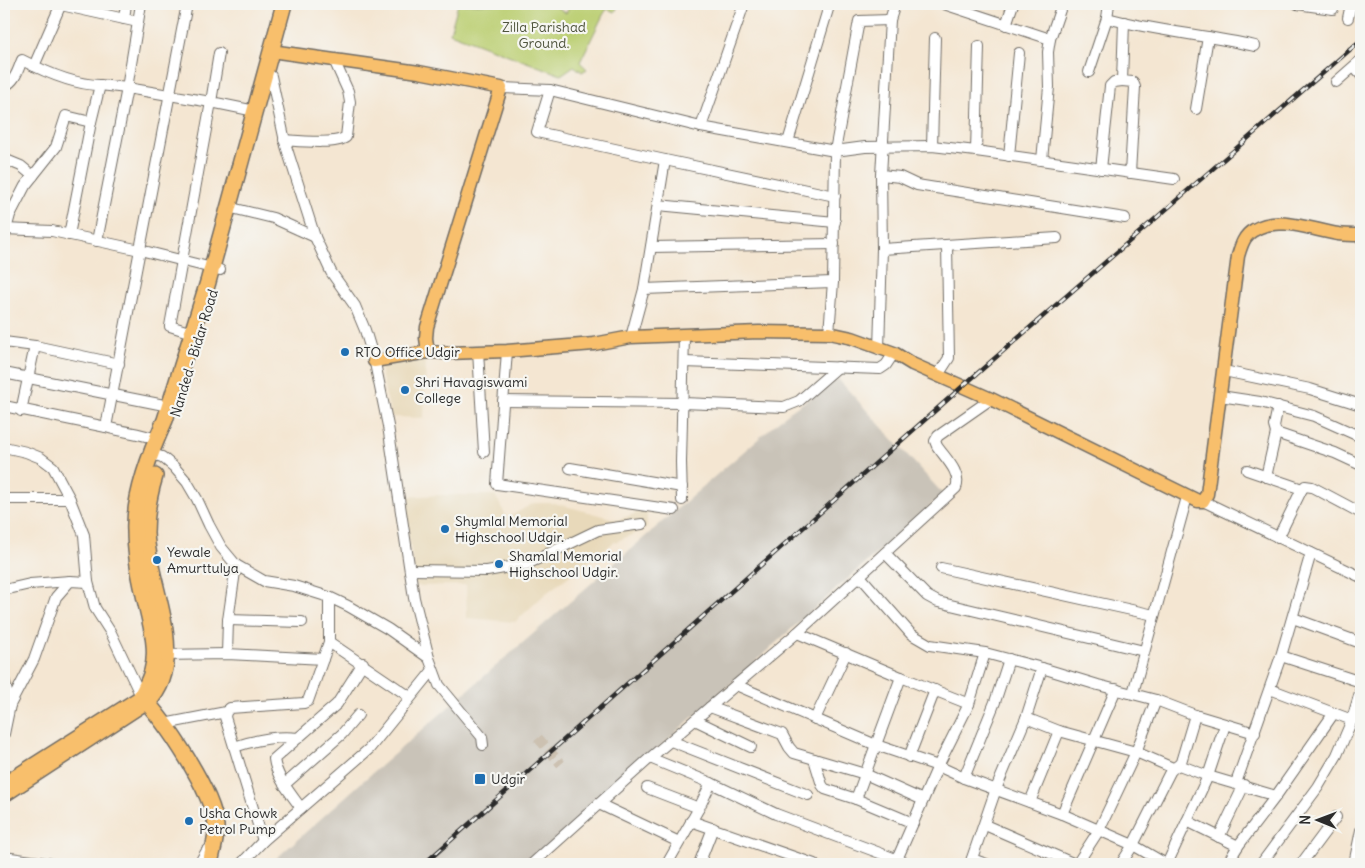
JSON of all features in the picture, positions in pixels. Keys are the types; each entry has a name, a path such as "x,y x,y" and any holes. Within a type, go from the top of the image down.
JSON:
{"highway":[{"name":"Nanded - Bidar Road","path":"144,699 160,655 152,628 137,557 134,530 137,500 157,450 215,269 271,76 284,4"},
{"name":"Nanded - Bidar Road","path":"232,207 254,111 290,4"},
{"name":"Nanded - Bidar Road","path":"157,450 192,333 215,269"},
{"path":"144,699 164,724 211,804 216,827 210,864"}],"main road":[{"path":"274,51 418,72 501,88 427,327 428,352"},
{"path":"374,360 428,352 507,351 594,344 632,337 759,332 828,333 852,338 894,354 912,364 992,399 1187,497 1203,501 1207,494 1238,256 1243,241 1252,230 1266,225 1284,224 1338,234 1361,236"},
{"path":"4,783 144,699"},
{"path":"4,796 144,699"}],"street":[{"path":"34,66 61,4 138,22"},
{"path":"124,19 126,4"},
{"path":"97,242 127,88 141,4"},
{"path":"106,427 187,4"},
{"path":"701,127 744,4"},
{"path":"879,348 882,249 882,147 890,20 895,4"},
{"path":"944,4 1050,39"},
{"path":"1006,25 1013,4"},
{"path":"1042,160 1049,87 1047,63 1050,39 1062,4"},
{"path":"1089,72 1107,18 1109,4"},
{"path":"1298,4 1333,9"},
{"path":"1348,18 1351,4"},
{"path":"788,142 829,6"},
{"path":"1107,18 1255,46"},
{"path":"828,333 834,282 836,151 859,21 890,20"},
{"path":"1122,81 1124,22"},
{"path":"1196,109 1208,37"},
{"path":"932,146 935,38"},
{"path":"976,151 979,46"},
{"path":"192,333 170,326 212,102 219,53"},
{"path":"1009,156 1019,53"},
{"path":"4,86 10,84 22,60 88,85 127,88 254,111"},
{"path":"284,140 330,141 342,140 346,137 350,102 348,91 334,60"},
{"path":"1336,82 1358,63 1361,75"},
{"path":"271,76 284,140 314,237 331,272 355,306 374,360 388,426 414,598 429,658 439,685 482,737 482,745"},
{"path":"1101,169 1110,86 1114,82 1133,82 1135,88 1130,172"},
{"path":"69,235 100,85"},
{"path":"501,88 550,90 701,127 836,151 902,145 932,146 1174,179"},
{"path":"550,90 537,132 835,196"},
{"path":"91,122 66,116 56,147 25,186 10,215 4,232 52,232 140,250 215,269"},
{"path":"4,159 21,166 33,176"},
{"path":"632,337 644,289 665,160"},
{"path":"881,175 900,178 917,185 1125,218"},
{"path":"658,205 835,222"},
{"path":"232,207 273,218 314,237"},
{"path":"882,249 1057,238"},
{"path":"651,247 834,244"},
{"path":"938,375 949,358 947,245"},
{"path":"644,289 834,282"},
{"path":"682,500 684,336"},
{"path":"4,342 35,346 119,364"},
{"path":"21,410 35,346"},
{"path":"478,351 484,452"},
{"path":"507,351 498,484 674,510"},
{"path":"684,362 880,369 886,365 894,354"},
{"path":"503,401 683,403 784,407 799,401 838,367"},
{"path":"1224,371 1310,389 1361,405"},
{"path":"4,373 169,406"},
{"path":"1220,396 1278,406 1314,416 1361,437"},
{"path":"532,864 650,758 797,633 956,488 958,476 937,446 938,436 992,399"},
{"path":"4,406 145,435 187,482 198,499 209,526 236,565 264,581 294,586 328,597 388,629 429,658"},
{"path":"1266,476 1276,434 1274,426 1278,406"},
{"path":"1276,434 1319,447 1361,465"},
{"path":"4,447 41,458 53,467 70,498 84,535 88,582 95,608 110,632 144,699"},
{"path":"570,468 682,487"},
{"path":"1247,470 1302,489"},
{"path":"1278,538 1305,486 1312,487 1361,513"},
{"path":"1133,693 1187,497"},
{"path":"4,499 70,498"},
{"path":"1203,501 1361,577"},
{"path":"410,570 487,571 527,564 598,530 642,524"},
{"path":"885,553 927,596 938,602 1144,651"},
{"path":"1219,837 1240,784 1293,618 1311,553"},
{"path":"226,654 228,620 236,565"},
{"path":"941,568 1154,615"},
{"path":"860,576 911,634 930,645 985,653 1009,659 1133,693 1225,725 1255,733"},
{"path":"4,590 30,584 70,581 88,582"},
{"path":"4,734 10,705 34,659 56,597 70,581"},
{"path":"164,724 226,712 230,708 304,703 308,701 329,642 328,597"},
{"path":"1293,618 1361,643"},
{"path":"228,620 302,622"},
{"path":"797,633 969,704"},
{"path":"329,642 410,697"},
{"path":"815,719 846,653"},
{"path":"896,862 938,766 969,704 985,653"},
{"path":"160,655 226,654 323,659"},
{"path":"1281,656 1361,682"},
{"path":"964,778 995,702 1009,659"},
{"path":"301,808 284,785 275,767 274,759 328,713 363,664"},
{"path":"986,864 971,861 996,789 1026,718 1042,668"},
{"path":"241,864 263,841 369,749 433,670"},
{"path":"856,799 901,677"},
{"path":"4,680 10,705"},
{"path":"736,685 876,745 938,766 964,778 1062,814 1133,845 1154,861 1166,864 1208,776 1225,725"},
{"path":"1062,814 1116,689"},
{"path":"1270,689 1352,720"},
{"path":"1261,864 1318,787 1337,755 1352,720 1361,689"},
{"path":"909,757 935,690"},
{"path":"985,825 1080,863 1099,830 1136,752 1156,700"},
{"path":"710,707 782,734 794,753 865,774 923,800"},
{"path":"226,712 225,717 263,841"},
{"path":"1227,864 1334,713"},
{"path":"1121,864 1176,766 1195,715"},
{"path":"284,785 342,734 358,716"},
{"path":"1026,718 1059,731 1136,752 1276,796"},
{"path":"694,720 751,747"},
{"path":"1030,802 1059,731"},
{"path":"234,747 253,741 279,737 298,738"},
{"path":"671,741 808,795"},
{"path":"650,758 711,783 776,814 896,862 909,864"},
{"path":"814,759 825,789 856,799 913,823"},
{"path":"668,864 700,808 711,783"},
{"path":"647,788 700,808"},
{"path":"599,804 679,842"},
{"path":"1301,864 1336,817"},
{"path":"691,821 814,864"},
{"path":"1187,821 1238,846"},
{"path":"699,864 712,828"},
{"path":"1354,864 1361,830"},
{"path":"199,864 206,852 214,845"},
{"path":"4,857 52,864"}],"shaded area":[{"name":"Shri Havagiswami College","path":"426,360 424,418 391,417 379,364"},
{"path":"838,379 943,494 528,864 270,864 788,413"},
{"name":"Shamlal Memorial Highschool Udgir.","path":"495,495 507,518 534,503 554,503 618,520 647,509 647,528 613,543 545,594 515,622 467,618 466,585 416,586 403,497"}],"green space":[{"name":"Zilla Parishad Ground.","path":"458,4 552,4 566,13 571,4 619,4 615,12 607,9 603,15 580,62 587,69 582,72 574,66 561,75 450,33"}],"tunnel":[{"path":"538,738 561,764"}],"railway":[{"path":"424,864 964,385 1361,40"}],"place":[{"name":"RTO Office Udgir","path":"345,352"},
{"name":"Shri Havagiswami College","path":"405,390"},
{"name":"Shymlal Memorial Highschool Udgir.","path":"445,529"},
{"name":"Yewale Amurttulya","path":"157,560"},
{"name":"Shamlal Memorial Highschool Udgir.","path":"499,564"},
{"name":"Udgir","path":"480,779"},
{"name":"Usha Chowk Petrol Pump","path":"189,821"}]}
